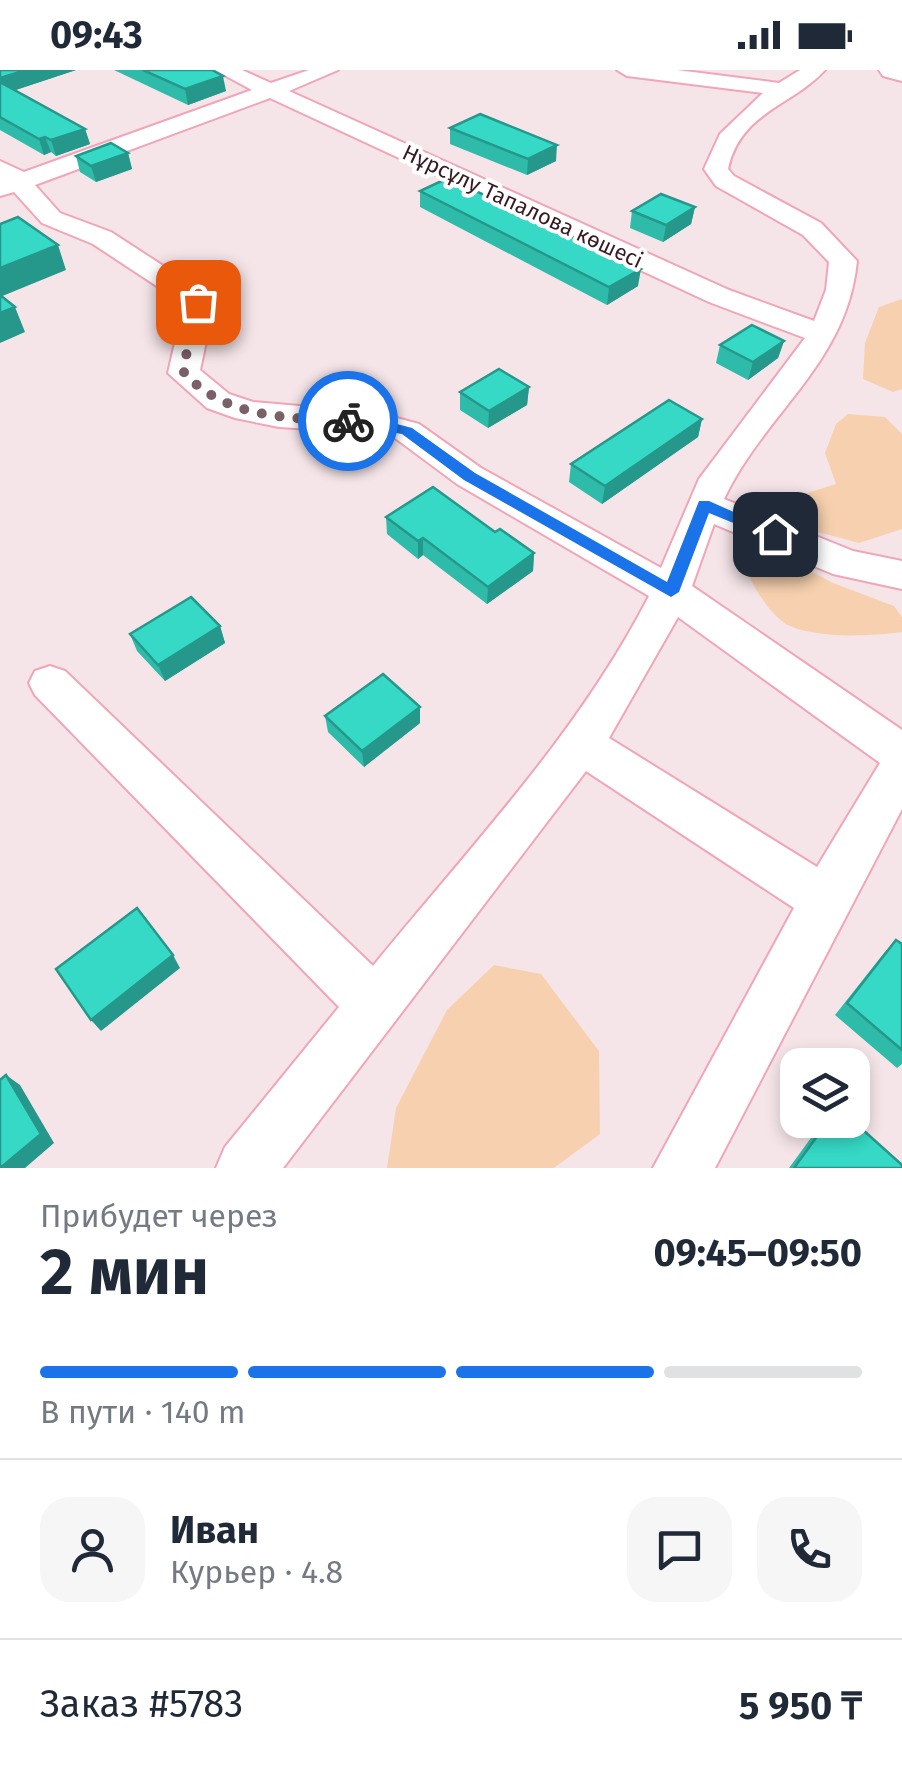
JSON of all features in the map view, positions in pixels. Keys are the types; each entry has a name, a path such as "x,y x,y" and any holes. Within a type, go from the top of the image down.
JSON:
{"highway":[{"path":"893,70 902,72"}],"street":[{"name":"Нұрсұлу Тапалова көшесі","path":"226,70 720,296 823,335"},
{"path":"7,179 328,70"},
{"path":"627,70 780,89"},
{"path":"246,1168 581,744 615,695 671,592 717,478 823,335 844,281 843,261 812,229 725,181 716,169 719,151 728,138 780,89 815,70"},
{"path":"7,179 51,218 102,238 198,302 200,315 188,337 184,373 218,400 278,417 378,423 407,431 470,476 671,592 902,754"},
{"path":"704,505 846,564 902,575"},
{"path":"50,682 374,1006"},
{"path":"581,744 824,900"},
{"path":"683,1168 824,900 902,766"}],"shaded area":[{"path":"902,299 902,389 893,392 863,379 865,343 879,307"},
{"path":"848,414 885,417 902,434 902,529 859,543 807,529 782,501 836,484 825,453 836,424"},
{"path":"772,551 833,583 894,606 902,617 902,632 830,635 790,626 774,614 760,595 740,555"},
{"path":"494,965 541,974 599,1051 600,1134 554,1168 387,1168 396,1108 447,1010"}],"building":[{"path":"0,70 26,70 0,78"},
{"path":"143,70 212,70 223,76 185,89"},
{"path":"0,82 85,129 51,140 39,139 0,117"},
{"path":"480,114 557,145 528,159 450,128"},
{"path":"111,143 128,153 91,166 76,156"},
{"path":"448,178 641,269 609,287 420,191"},
{"path":"661,194 695,207 666,225 632,211"},
{"path":"18,217 58,245 0,268 0,224"},
{"path":"0,295 15,307 0,313"},
{"path":"752,325 784,341 753,362 720,345"},
{"path":"499,369 529,387 489,411 460,392"},
{"path":"669,400 702,419 605,486 571,464"},
{"path":"433,487 495,532 500,529 534,553 488,587 423,538 418,541 386,517"},
{"path":"191,597 220,626 158,665 130,634"},
{"path":"383,674 420,707 362,751 325,716"},
{"path":"137,908 173,955 91,1020 56,969"},
{"path":"896,940 902,944 902,1050 847,1003"},
{"path":"6,1075 41,1134 0,1168 0,1080"},
{"path":"870,1136 902,1165 902,1168 794,1168 816,1138"}],"way so far":[{"path":"198,302 200,315 188,337 184,360 184,373 196,386 247,411 348,421"}],"route":[{"path":"348,421 378,423 407,431 470,476 671,592 704,505 775,534"}]}
